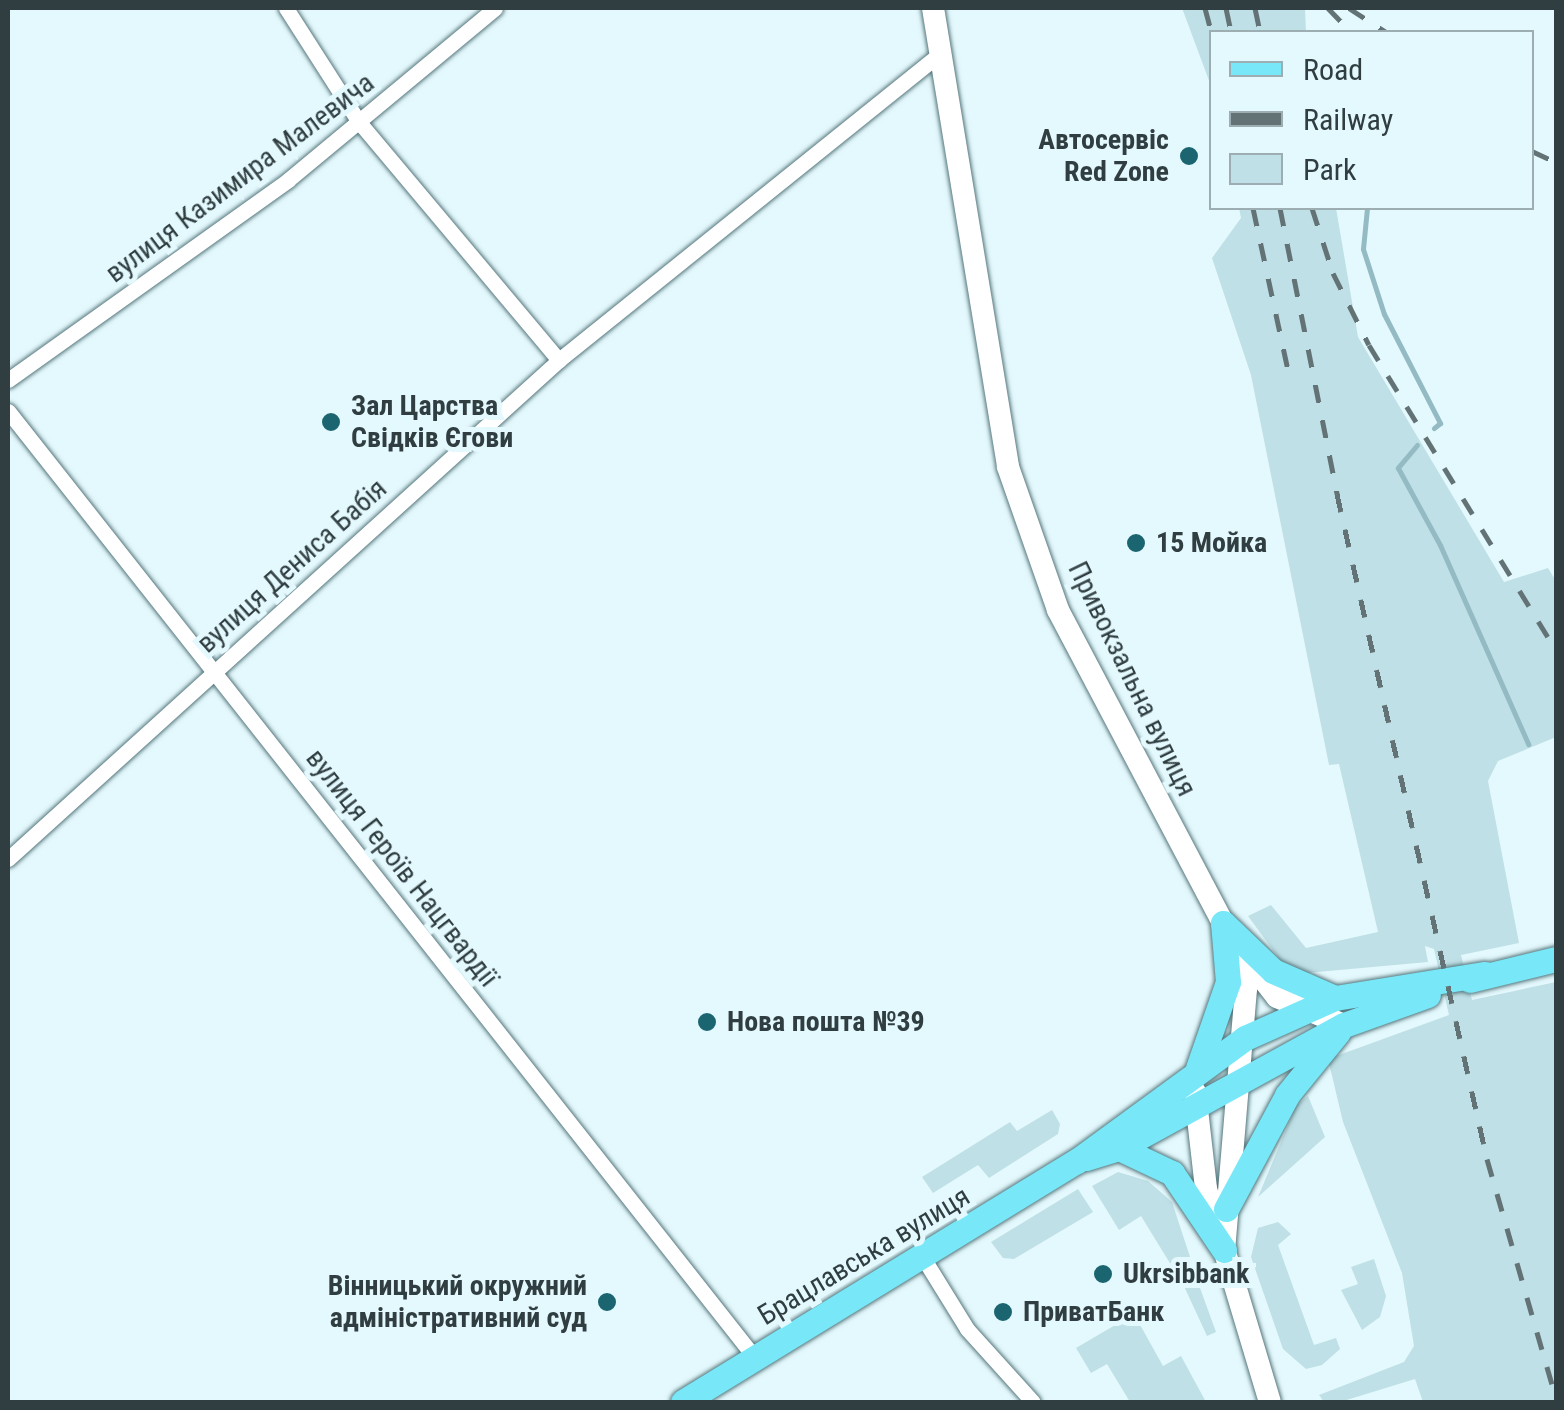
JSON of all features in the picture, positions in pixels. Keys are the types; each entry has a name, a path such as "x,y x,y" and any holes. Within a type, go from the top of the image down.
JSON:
{"main road":[{"name":"Привокзальна вулиця","path":"933,8 1008,467 1058,610 1223,923 1246,989 1242,1078 1224,1250"},
{"path":"1223,923 1273,971 1335,998"},
{"path":"1223,923 1260,982 1301,1010 1344,1025 1286,1095 1226,1209"},
{"path":"1198,1069 1228,982 1223,923"},
{"path":"1485,974 1556,959"},
{"name":"Брацлавська вулиця","path":"683,1402 1076,1161 1245,1038 1335,998 1485,974"},
{"name":"Брацлавська вулиця","path":"1076,1161 1119,1148 1344,1025 1485,974"},
{"name":"Привокзальна вулиця","path":"1198,1069 1193,1106 1224,1250 1270,1402"},
{"path":"1119,1148 1172,1173 1224,1250"}],"street":[{"path":"286,8 360,122 559,360"},
{"name":"вулиця Казимира Малевича","path":"8,380 360,122 495,8"},
{"name":"вулиця Дениса Бабія","path":"8,859 559,360 942,52"},
{"name":"вулиця Героїв Нацгвардії","path":"8,410 755,1358"},
{"path":"922,1256 967,1330 1033,1402"}],"green space":[{"path":"1182,8 1305,8 1306,30 1209,30 1209,81"},
{"path":"1239,210 1336,210 1358,337 1504,582 1548,568 1556,581 1556,737 1498,761 1488,781 1519,943 1461,955 1472,1000 1556,982 1556,1402 1423,1402 1415,1379 1340,1402 1324,1402 1319,1395 1404,1362 1414,1346 1402,1273 1343,1122 1328,1059 1449,1015 1434,949 1425,946 1428,962 1306,973 1284,965 1248,916 1271,905 1306,948 1378,932 1339,764 1329,765 1251,375 1212,258 1241,218"},
{"path":"1308,1096 1325,1137 1258,1197 1296,1106"},
{"path":"1052,1110 1060,1124 1058,1134 989,1178 978,1165 933,1193 922,1177 1010,1122 1017,1131"},
{"path":"1118,1172 1148,1181 1172,1202 1192,1263 1176,1273 1141,1216 1119,1230 1092,1186"},
{"path":"1078,1189 1093,1212 1014,1259 1003,1258 991,1242"},
{"path":"1278,1222 1291,1234 1278,1245 1314,1345 1336,1338 1340,1349 1322,1365 1306,1369 1283,1349 1251,1257 1258,1228"},
{"path":"1374,1259 1386,1296 1380,1317 1362,1330 1341,1290 1358,1284 1351,1267"},
{"path":"1196,1277 1216,1332 1207,1336 1183,1284"},
{"path":"1134,1314 1163,1366 1181,1356 1206,1402 1130,1402 1107,1364 1091,1373 1076,1348"}],"waterway":[{"path":"1367,210 1363,249 1384,314 1440,423 1434,428"},
{"path":"1417,445 1398,468 1440,545 1528,744"}],"railway":[{"path":"1205,8 1211,30"},
{"path":"1226,8 1231,30"},
{"path":"1255,8 1260,30"},
{"path":"1328,8 1349,30"},
{"path":"1349,8 1383,30"},
{"path":"1534,152 1556,162"},
{"path":"1253,210 1289,374"},
{"path":"1280,210 1337,494 1487,1159 1556,1398"},
{"path":"1313,210 1333,273 1369,345 1556,650"}],"place":[{"name":"Автосервіс Red Zone","path":"1189,156"},
{"name":"Зал Царства Свідків Єгови","path":"331,422"},
{"name":"15 Мойка","path":"1136,543"},
{"name":"Нова пошта №39","path":"707,1022"},
{"name":"Ukrsibbank","path":"1103,1274"},
{"name":"Вінницький окружний адміністративний суд","path":"607,1302"},
{"name":"ПриватБанк","path":"1003,1312"}]}
